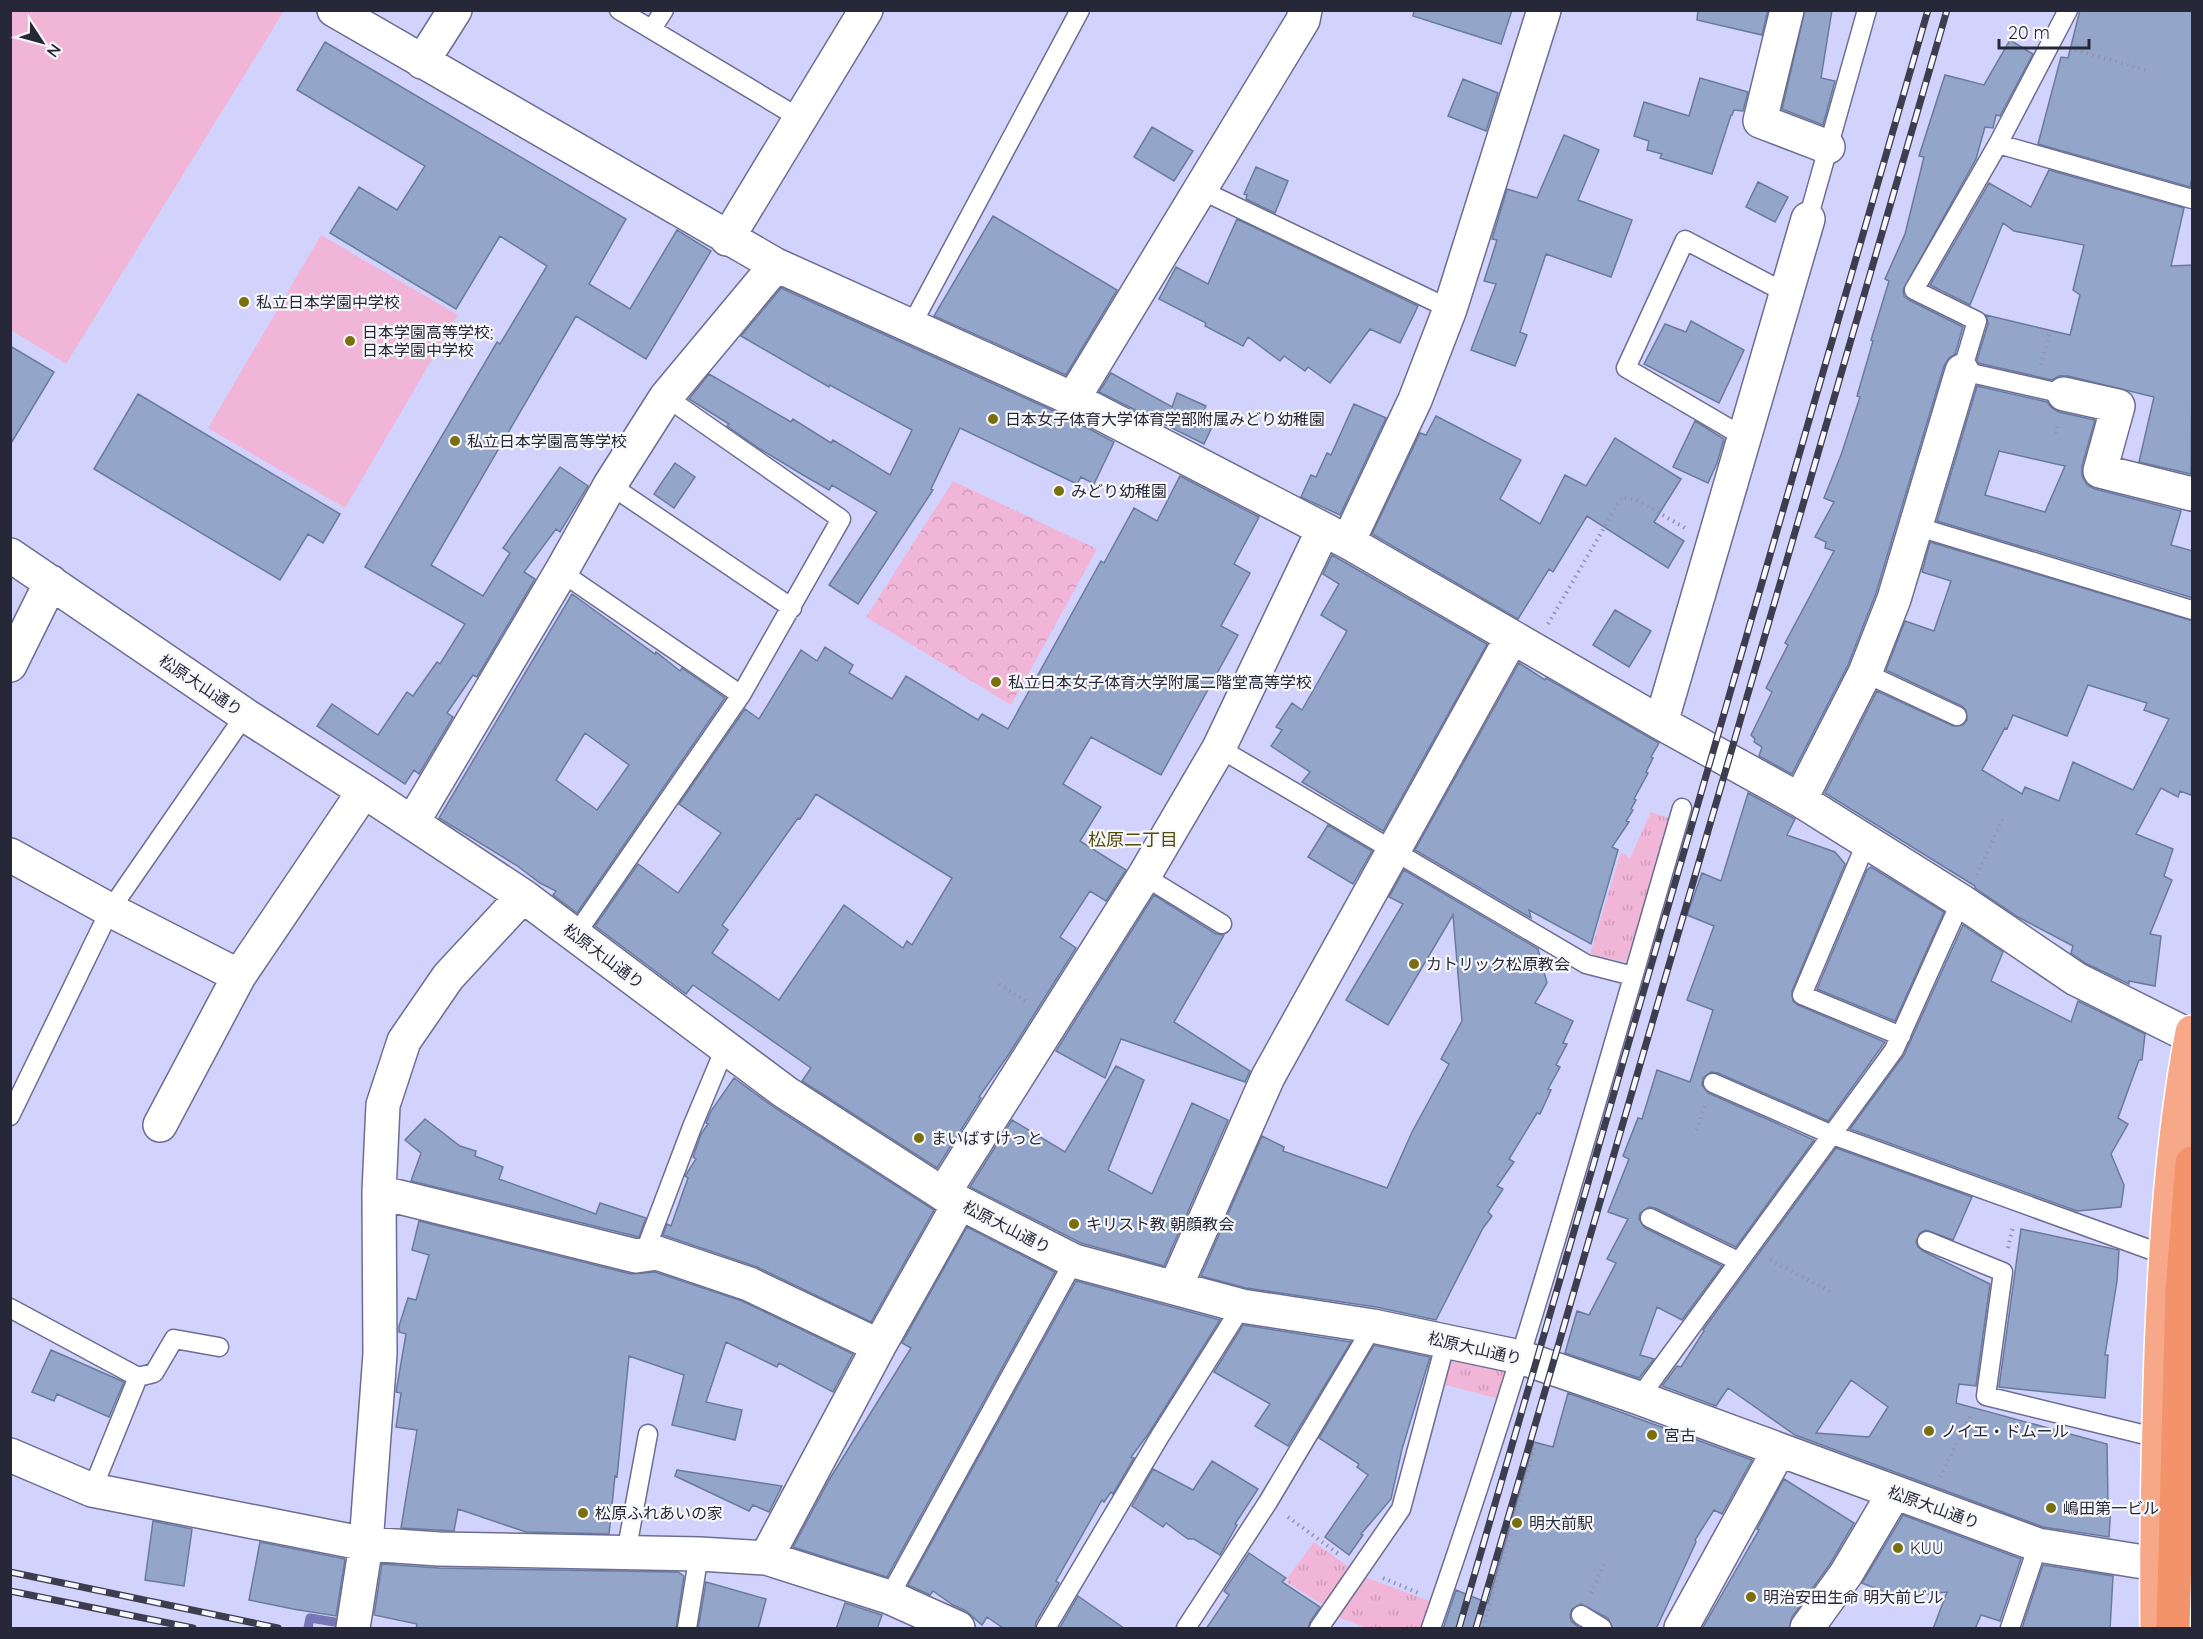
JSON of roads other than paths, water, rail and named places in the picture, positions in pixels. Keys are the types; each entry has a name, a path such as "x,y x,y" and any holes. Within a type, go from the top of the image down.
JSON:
{"highway":[{"path":"2157,1629 2158,1438 2165,1255 2176,1142 2192,1034"},
{"path":"2173,1629 2182,1291 2193,1163"}],"street":[{"path":"334,10 776,266 1073,399 1335,536 1800,800 1961,901 2076,979 2192,1034"},
{"path":"423,62 455,10"},
{"path":"727,239 866,10"},
{"path":"1073,399 1303,20 1305,10"},
{"path":"766,1558 879,1346 951,1199 1219,748 1335,536 1415,400 1450,309 1544,10"},
{"path":"1787,10 1760,122 1828,147"},
{"path":"1661,723 1808,219"},
{"path":"412,823 610,485 666,398 776,266"},
{"path":"1800,800 1865,673 1894,598 1962,371"},
{"path":"2050,390 2118,406 2100,471 2193,494"},
{"name":"松原大山通り","path":"10,555 245,715 523,896 785,1092 951,1199 1074,1260 1242,1306 1372,1326 1520,1357 2038,1545 2156,1564"},
{"path":"10,665 51,582"},
{"path":"1175,1288 1268,1077 1394,851 1522,643"},
{"path":"160,1125 239,976 364,791"},
{"path":"10,855 110,910 239,976"},
{"path":"353,1629 366,1544 380,1354 380,1192 383,1105 404,1041 448,977 523,896"},
{"path":"380,1192 636,1256 657,1253 749,1284 879,1346"},
{"path":"1681,1629 1779,1450"},
{"path":"10,1455 92,1490 366,1544 439,1549 699,1554 766,1558 889,1597 958,1629"},
{"path":"1807,1629 1846,1574 1894,1493"}],"lane":[{"path":"619,10 801,119"},
{"path":"652,29 664,10"},
{"path":"910,326 1080,10"},
{"path":"1808,219 1868,10"},
{"path":"2050,390 1962,371 1977,321 1914,290 1998,144 2068,10"},
{"path":"1998,144 2193,199"},
{"path":"1201,190 1450,309"},
{"path":"1744,437 1626,368 1685,240 1786,293"},
{"path":"576,934 741,695 841,519 666,398"},
{"path":"610,485 792,608"},
{"path":"1915,526 2193,610"},
{"path":"561,572 741,695"},
{"path":"1865,673 1957,716"},
{"path":"10,1116 110,910 245,715"},
{"path":"1219,748 1586,964 1633,976"},
{"path":"1431,1629 1482,1479 1520,1357 1682,808"},
{"path":"1867,841 1802,995 1901,1036"},
{"path":"1144,876 1222,924"},
{"path":"1638,1398 1894,1050 1961,901"},
{"path":"644,1254 692,1127 725,1048"},
{"path":"1713,1083 1830,1134 2165,1255"},
{"path":"1650,1218 1743,1254"},
{"path":"1927,1241 2003,1272 1986,1396 2158,1438"},
{"path":"889,1597 1074,1260"},
{"path":"1046,1629 1160,1436 1242,1306"},
{"path":"10,1308 138,1377 154,1373 174,1340 219,1347"},
{"path":"1186,1629 1268,1502 1372,1326"},
{"path":"1319,1629 1401,1509 1446,1341"},
{"path":"92,1490 138,1377"},
{"path":"626,1553 648,1434"},
{"path":"2010,1629 2038,1545"},
{"path":"687,1629 699,1554"}],"waterway":[{"path":"308,1628 310,1618 347,1624"}],"railway":[{"path":"1459,1628 1928,10"},
{"path":"1476,1628 1947,10"},
{"path":"10,1572 278,1628"},
{"path":"10,1591 193,1628"}],"place":[{"name":"私立日本学園中学校","path":"244,302"},
{"name":"日本学園高等学校; 日本学園中学校","path":"350,341"},
{"name":"日本女子体育大学体育学部附属みどり幼稚園","path":"993,419"},
{"name":"私立日本学園高等学校","path":"455,441"},
{"name":"みどり幼稚園","path":"1059,491"},
{"name":"私立日本女子体育大学附属二階堂高等学校","path":"996,682"},
{"name":"カトリック松原教会","path":"1414,964"},
{"name":"まいばすけっと","path":"919,1138"},
{"name":"キリスト教 朝顔教会","path":"1074,1224"},
{"name":"ノイエ・ドムール","path":"1929,1431"},
{"name":"宮古","path":"1652,1435"},
{"name":"嶋田第一ビル","path":"2051,1508"},
{"name":"松原ふれあいの家","path":"583,1513"},
{"name":"明大前駅","path":"1517,1523"},
{"name":"KUU","path":"1898,1548"},
{"name":"明治安田生命 明大前ビル","path":"1751,1597"}],"district":[{"name":"松原二丁目","path":"1133,839"}]}
